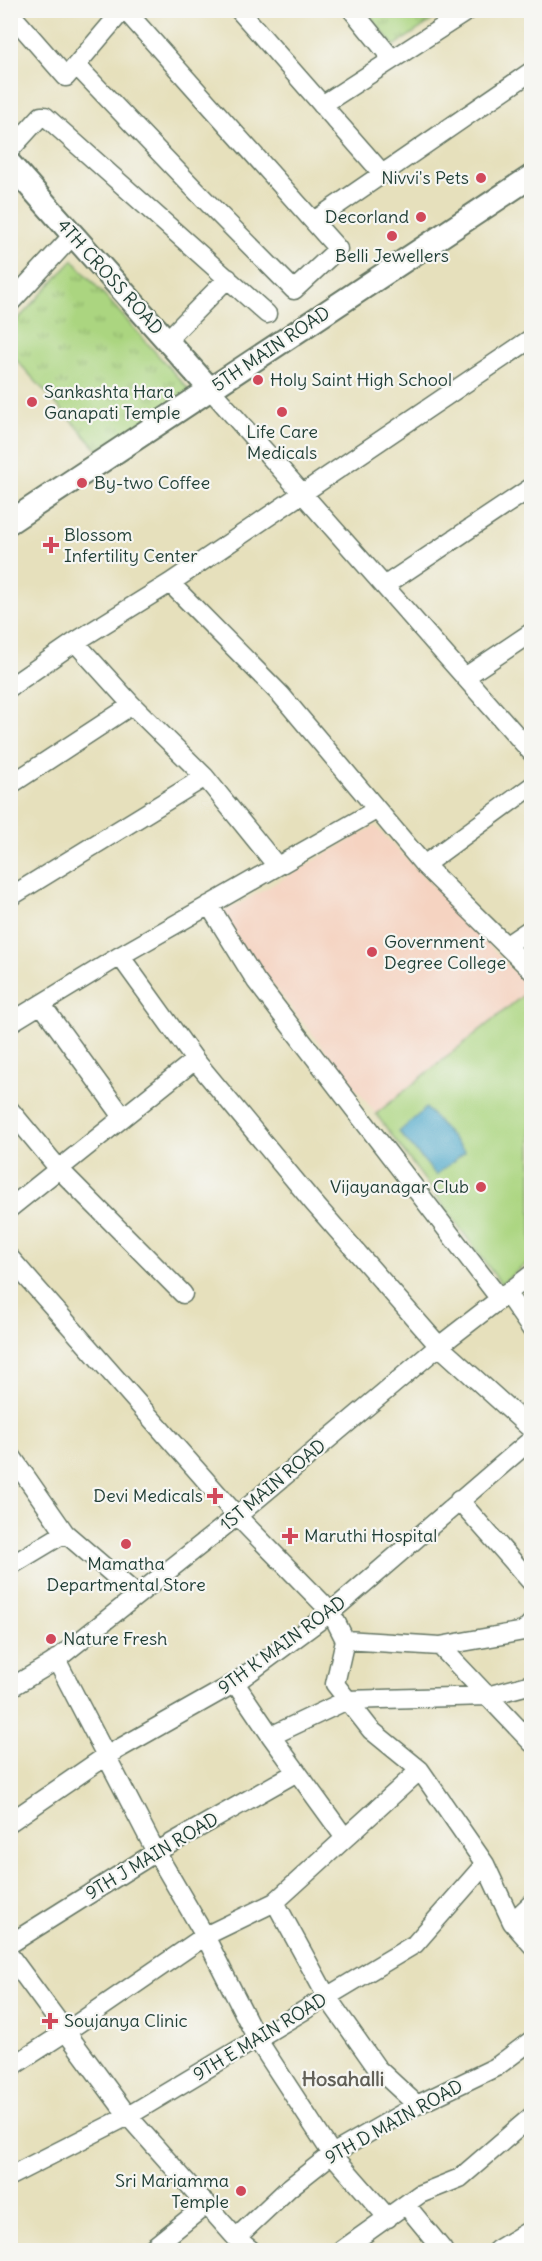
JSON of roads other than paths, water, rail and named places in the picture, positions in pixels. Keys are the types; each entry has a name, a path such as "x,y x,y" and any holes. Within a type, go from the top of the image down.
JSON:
{"main road":[{"name":"4TH CROSS ROAD","path":"10,164 210,389"},
{"name":"5TH MAIN ROAD","path":"10,522 531,176"}],"street":[{"path":"10,13 203,198 294,290 338,249 124,10 71,71"},
{"path":"352,10 392,59"},
{"path":"241,11 382,173"},
{"path":"322,105 465,11"},
{"path":"314,221 531,71"},
{"path":"10,150 41,116 45,116 267,314"},
{"path":"10,303 73,235"},
{"path":"167,340 228,278"},
{"path":"10,687 75,642 170,583 531,338"},
{"path":"210,389 531,753"},
{"path":"384,586 531,487"},
{"path":"170,583 281,695 424,865 531,971"},
{"path":"465,677 531,632"},
{"path":"75,642 132,705 205,777 277,866"},
{"path":"10,785 132,705"},
{"path":"10,897 205,777"},
{"path":"424,865 531,786"},
{"path":"10,1023 120,956 376,810"},
{"path":"209,905 256,981 503,1297 529,1321"},
{"path":"507,945 531,928"},
{"path":"120,956 195,1060 312,1201 439,1346 531,1431"},
{"path":"41,1004 123,1118"},
{"path":"10,1208 195,1060"},
{"path":"10,1110 59,1169 183,1294"},
{"path":"10,1258 237,1516 331,1612 345,1640 335,1684 371,1730 420,1770 485,1864 512,1922 531,1945"},
{"name":"1ST MAIN ROAD","path":"10,1688 56,1659 237,1516 439,1346 531,1274"},
{"name":"9TH K MAIN ROAD","path":"10,1822 106,1756 235,1683 331,1612 531,1439"},
{"path":"11,1456 65,1533 136,1594"},
{"path":"459,1500 531,1583"},
{"path":"10,1566 65,1533"},
{"path":"345,1640 440,1646 529,1629"},
{"path":"440,1646 531,1743"},
{"path":"56,1659 156,1852 205,1936 257,2039 332,2154 388,2218"},
{"path":"235,1683 345,1838"},
{"path":"271,1736 347,1700 487,1696 531,1684"},
{"path":"10,2068 205,1936 275,1902 420,1770"},
{"name":"9TH J MAIN ROAD","path":"10,1944 156,1852 297,1772"},
{"name":"9TH E MAIN ROAD","path":"10,2176 128,2116 415,1944 485,1864"},
{"path":"275,1902 327,1997 377,2068 417,2105"},
{"path":"512,1922 531,1903"},
{"path":"10,1956 128,2116 236,2238 251,2250"},
{"name":"9TH D MAIN ROAD","path":"236,2238 289,2188 332,2154 417,2105 496,2067 531,2040"},
{"path":"342,2250 420,2194 460,2178 531,2116"},
{"path":"150,2250 207,2204"},
{"path":"406,2205 443,2250"},
{"path":"497,2250 531,2229"}],"water":[{"path":"426,1108 465,1152 436,1175 399,1132"}],"place":[{"name":"Nivvi's Pets","path":"481,178"},
{"name":"Decorland","path":"421,217"},
{"name":"Belli Jewellers","path":"392,236"},
{"name":"Holy Saint High School","path":"258,380"},
{"name":"Sankashta Hara Ganapati Temple","path":"32,402"},
{"name":"Life Care Medicals","path":"282,412"},
{"name":"By-two Coffee","path":"82,483"},
{"name":"Blossom Infertility Center","path":"51,545"},
{"name":"Government Degree College","path":"372,952"},
{"name":"Vijayanagar Club","path":"481,1187"},
{"name":"Devi Medicals","path":"215,1496"},
{"name":"Maruthi Hospital","path":"290,1536"},
{"name":"Mamatha Departmental Store","path":"126,1544"},
{"name":"Nature Fresh","path":"51,1639"},
{"name":"Soujanya Clinic","path":"50,2021"},
{"name":"Sri Mariamma Temple","path":"241,2191"}],"district":[{"name":"Hosahalli","path":"343,2079"}]}
